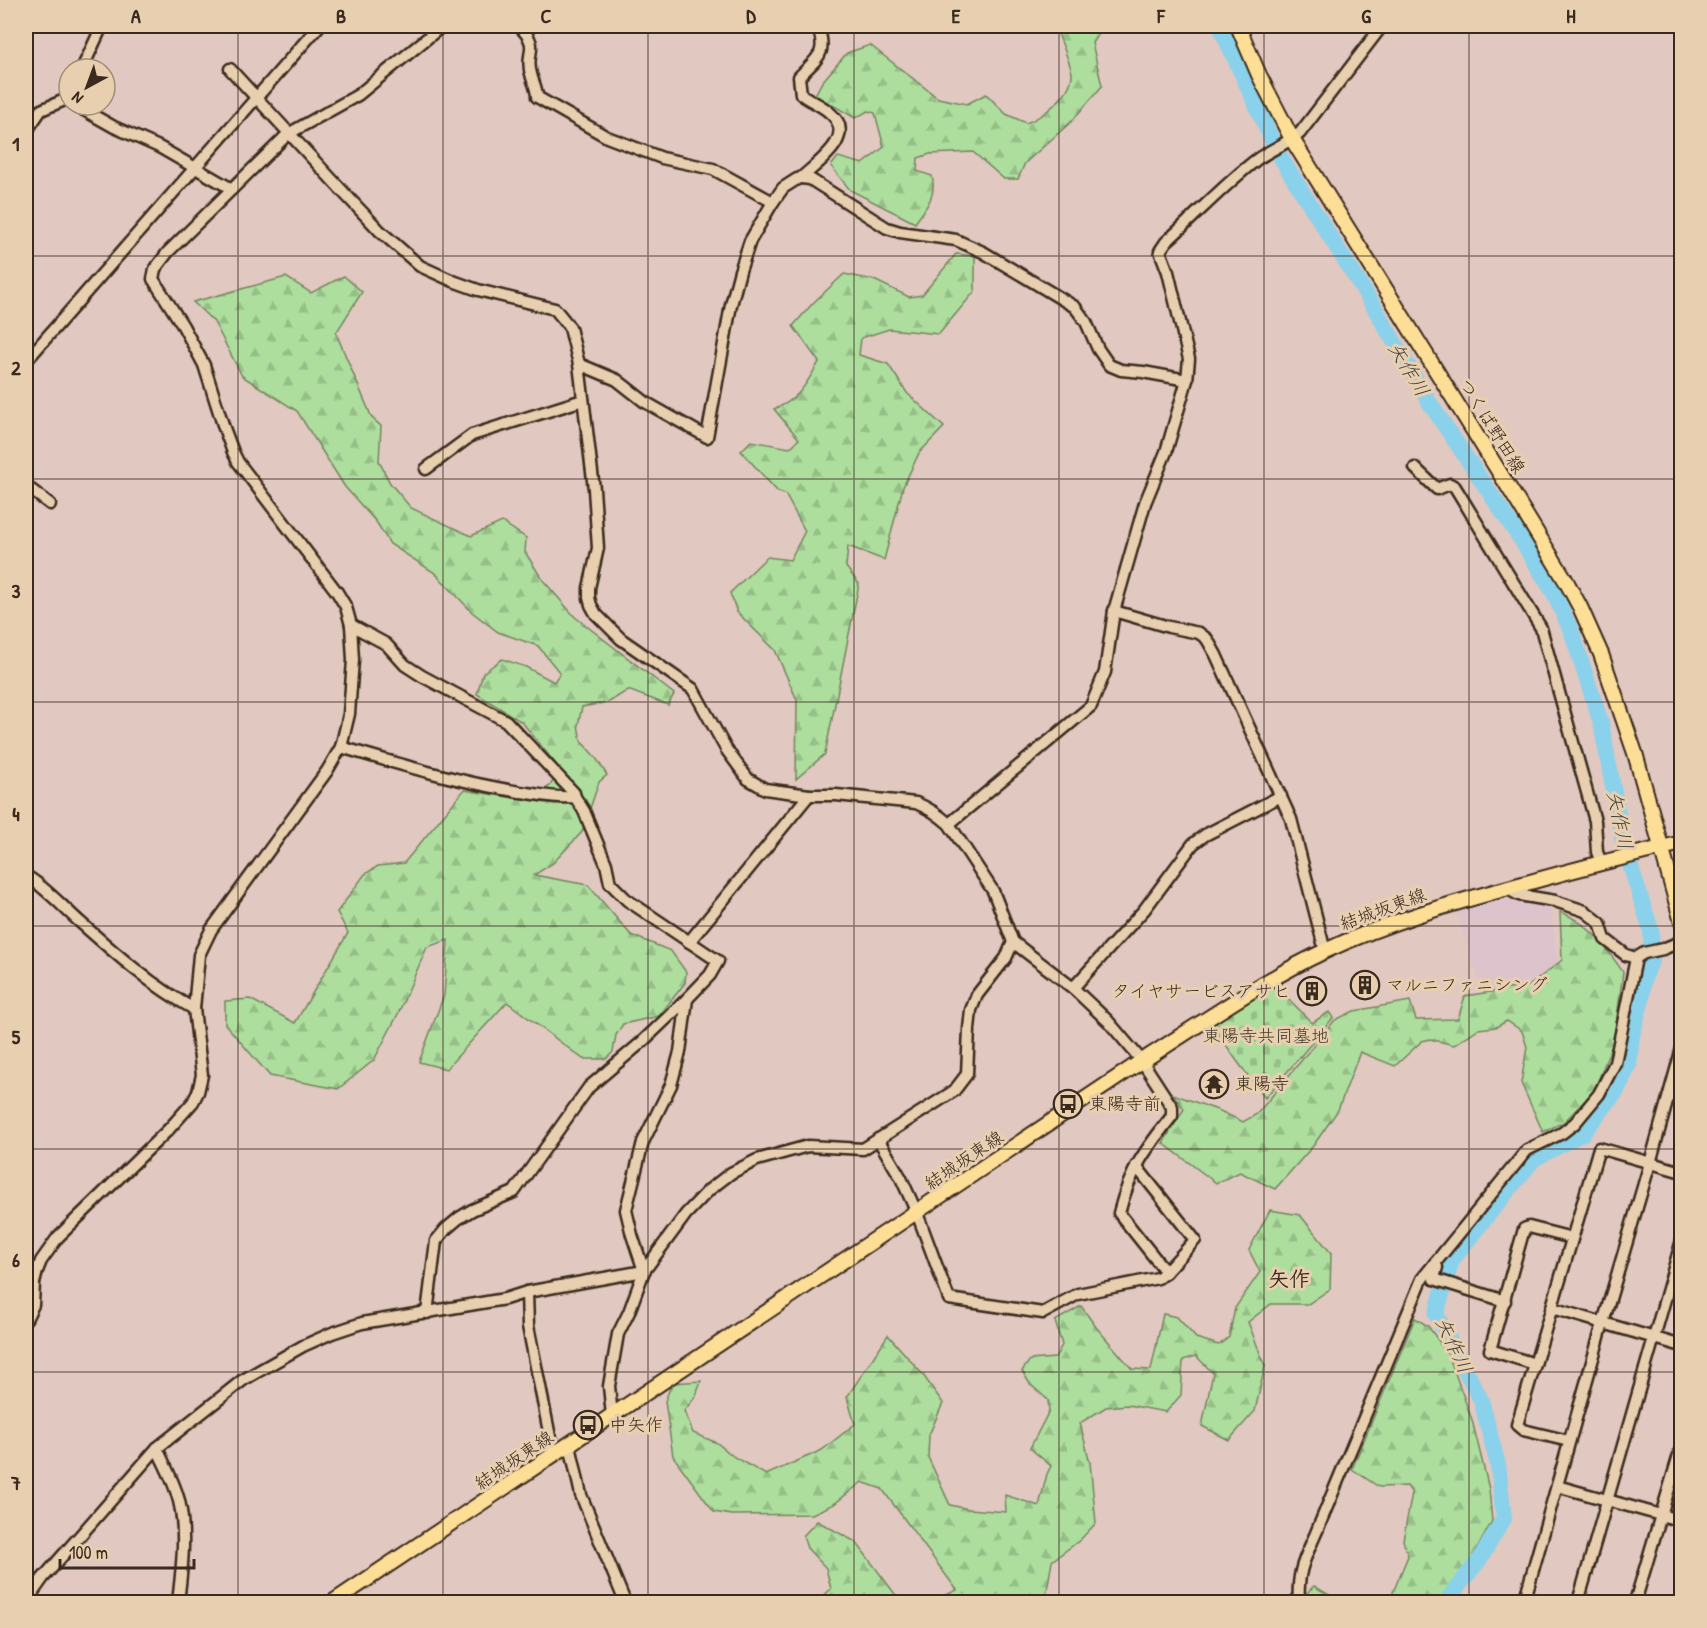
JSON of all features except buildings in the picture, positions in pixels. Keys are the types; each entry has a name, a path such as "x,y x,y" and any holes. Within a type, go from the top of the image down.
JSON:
{"main road":[{"name":"つくば野田線","path":"1238,26 1288,141 1516,499 1580,607 1614,691 1643,779 1682,922"},
{"path":"1662,848 1682,843"},
{"name":"結城坂東線","path":"333,1602 1142,1061 1260,986 1325,951 1412,916 1605,861 1662,848"}],"street":[{"path":"88,57 102,26"},
{"path":"26,361 319,26"},
{"path":"26,1319 33,1305 37,1271 41,1261 58,1237 169,1129 193,1102 202,1075 194,1009 199,955 211,930 327,771 341,747 349,714 353,660 351,625 346,607 238,462 224,428 204,365 183,326 153,279 155,269 168,252 288,134 358,95 442,26"},
{"path":"519,26 528,35 531,43 530,72 537,86 537,97 607,137 662,158 713,169 773,202"},
{"path":"579,364 617,380 645,402 707,436 731,305 750,241 783,188 801,178 836,145 840,134 836,118 801,94 799,77 822,53 823,42 819,26"},
{"path":"950,824 1090,706 1105,672 1114,611 1145,503 1166,452 1187,380 1189,359 1168,272 1160,251 1166,242 1245,170 1265,154 1300,133 1382,26"},
{"path":"230,69 380,231 420,266 478,290 555,309 570,328 579,364 594,489 598,548 589,598 596,614 621,639 693,689 726,749 748,779 765,789 809,795 836,795 916,803 927,807 950,824 993,891 1013,942 1073,988 1108,1021 1142,1061 1172,1107 1172,1116 1136,1166 1119,1213 1166,1272"},
{"path":"26,132 40,110 57,104"},
{"path":"98,117 114,127 159,147 232,189"},
{"path":"801,178 810,179 887,228 956,240 1008,265 1075,307 1086,322 1098,349 1109,365 1121,370 1187,380"},
{"path":"426,469 472,435 583,400"},
{"path":"1415,468 1437,489 1450,484 1455,487 1541,628 1595,821 1597,852 1605,861"},
{"path":"26,486 50,504"},
{"path":"1114,611 1198,633 1207,639 1291,819 1325,951"},
{"path":"351,625 386,644 405,665 422,676 506,721 574,793 606,864 610,882 627,900 718,961 710,975 687,999 590,1088 514,1192 459,1218 446,1229 436,1242 427,1313"},
{"path":"341,747 451,779 499,789 563,798 574,797"},
{"path":"689,942 809,795"},
{"path":"1073,988 1144,910 1193,844 1204,835 1281,796"},
{"path":"26,876 130,966 168,995 194,1009"},
{"path":"1506,888 1519,895 1585,910 1600,923 1605,939 1626,956 1640,956 1682,940"},
{"path":"612,1416 609,1386 618,1334 644,1271 686,1214 709,1190 731,1173 758,1160 808,1146 863,1149 954,1091 967,1074 971,1010 977,995 1006,958 1013,942"},
{"path":"1299,1602 1301,1566 1422,1279 1527,1150 1562,1133 1575,1123 1599,1094 1615,1063 1640,956"},
{"path":"644,1271 626,1210 643,1142 671,1085 680,1052 687,999"},
{"path":"1524,1602 1682,1048"},
{"path":"878,1139 902,1178 949,1299 1043,1313 1078,1294 1158,1278 1196,1240 1136,1166"},
{"path":"1569,1441 1524,1430 1517,1425 1599,1148 1682,1172"},
{"path":"1535,1364 1490,1350 1524,1229 1529,1227 1572,1238"},
{"path":"1578,1602 1682,1240"},
{"path":"1435,1263 1437,1268 1434,1280 1505,1301"},
{"path":"26,1602 43,1578 157,1448 243,1380 303,1346 362,1323 505,1299 527,1292 644,1271"},
{"path":"527,1292 528,1326 555,1455"},
{"path":"1552,1308 1682,1346"},
{"path":"570,1445 581,1495 625,1602"},
{"path":"1635,1602 1682,1445"},
{"path":"157,1448 177,1492 182,1520 182,1559 178,1602"},
{"path":"1557,1486 1682,1521"}],"shaded area":[{"path":"1516,897 1549,904 1561,983 1486,1002 1457,912"}],"green space":[{"path":"1055,26 1103,26 1092,43 1102,86 1072,121 1025,163 1018,179 1004,179 973,152 930,154 918,158 917,171 932,176 933,189 930,201 915,223 850,190 831,166 838,157 863,164 884,147 875,113 868,111 855,118 815,95 822,82 847,53 870,45 938,98 967,104 986,94 1006,114 1026,123 1040,116 1055,104 1071,82 1071,70"},
{"path":"956,254 975,256 975,291 939,334 889,329 861,338 859,355 888,364 907,393 944,427 919,453 903,487 884,560 848,546 846,567 859,584 825,754 796,779 797,700 775,650 737,612 730,593 767,557 790,560 805,531 785,494 778,492 741,451 751,441 790,448 799,439 774,409 796,396 819,362 793,326 813,303 844,274 874,280 909,297 922,295"},
{"path":"344,276 362,292 336,333 372,418 381,426 379,461 390,483 411,508 471,536 502,522 526,538 525,552 542,579 575,617 674,694 668,705 628,690 609,702 582,707 578,725 581,741 607,775 599,782 582,832 553,863 534,875 588,885 631,935 671,951 686,972 685,983 659,1016 623,1024 616,1035 613,1052 606,1059 583,1059 507,1002 446,1069 419,1062 444,995 448,940 427,947 398,1014 374,1060 338,1089 270,1076 225,1024 225,1001 250,999 295,1023 348,933 337,912 365,874 378,866 404,863 464,790 527,800 550,786 560,769 522,722 477,694 483,673 502,659 526,667 554,682 560,673 538,646 498,632 472,612 435,573 390,544 377,523 345,487 297,411 242,376 214,322 193,302 286,277 311,293"},
{"path":"1560,912 1589,929 1604,945 1623,972 1614,1040 1594,1091 1564,1122 1543,1132 1521,1083 1527,1047 1522,1031 1507,1021 1496,1027 1478,1029 1454,1045 1430,1039 1422,1041 1395,1066 1360,1052 1338,1110 1313,1146 1275,1189 1240,1172 1216,1183 1163,1143 1184,1109 1173,1094 1243,1122 1257,1114 1335,1020 1354,1011 1410,1001 1416,1020 1458,1019 1465,996 1529,986 1562,960"},
{"name":"東陽寺共同墓地","path":"1279,983 1284,994 1312,1023 1329,1012 1333,1018 1265,1098 1212,1024"},
{"path":"1270,1210 1300,1215 1331,1253 1330,1289 1308,1304 1271,1304 1248,1322 1265,1366 1255,1411 1229,1440 1202,1426 1213,1373 1196,1356 1183,1360 1181,1395 1166,1412 1128,1405 1106,1407 1080,1423 1090,1463 1096,1523 1080,1540 1052,1561 1046,1596 1038,1602 931,1602 957,1590 882,1489 862,1482 834,1504 812,1514 732,1515 714,1512 673,1456 665,1401 672,1383 701,1381 696,1396 684,1411 693,1433 717,1443 734,1457 766,1475 822,1450 855,1424 847,1397 888,1335 923,1375 943,1403 929,1435 928,1457 950,1505 1006,1512 1005,1495 1039,1506 1051,1466 1030,1448 1049,1411 1048,1400 1030,1384 1022,1371 1030,1360 1055,1358 1062,1345 1055,1321 1081,1306 1132,1369 1151,1370 1163,1314 1177,1317 1196,1338 1219,1345 1229,1337 1235,1308 1260,1272 1249,1250"},
{"path":"1415,1318 1428,1326 1448,1354 1472,1420 1489,1489 1492,1521 1444,1602 1389,1602 1408,1556 1403,1540 1412,1493 1407,1486 1379,1487 1352,1469"},
{"path":"817,1521 856,1542 901,1602 817,1602 831,1589 826,1568 807,1548 803,1536"},
{"path":"1314,1586 1341,1602 1308,1602 1307,1593"}],"waterway":[{"name":"矢作川","path":"1220,26 1276,149 1371,302 1431,405 1554,593 1572,633 1601,723 1624,846 1651,930 1652,958 1643,981 1642,999 1632,1035 1629,1065 1616,1092 1583,1133 1534,1159 1452,1260 1436,1314 1481,1400 1498,1465 1504,1518 1480,1559 1446,1602"}],"place":[{"name":"マルニファニシング","path":"1365,985"},
{"name":"タイヤサービスアサヒ","path":"1312,991"},
{"name":"東陽寺","path":"1214,1084"},
{"name":"東陽寺前","path":"1068,1104"},
{"name":"中矢作","path":"588,1425"}],"district":[{"name":"矢作","path":"1289,1279"}]}
